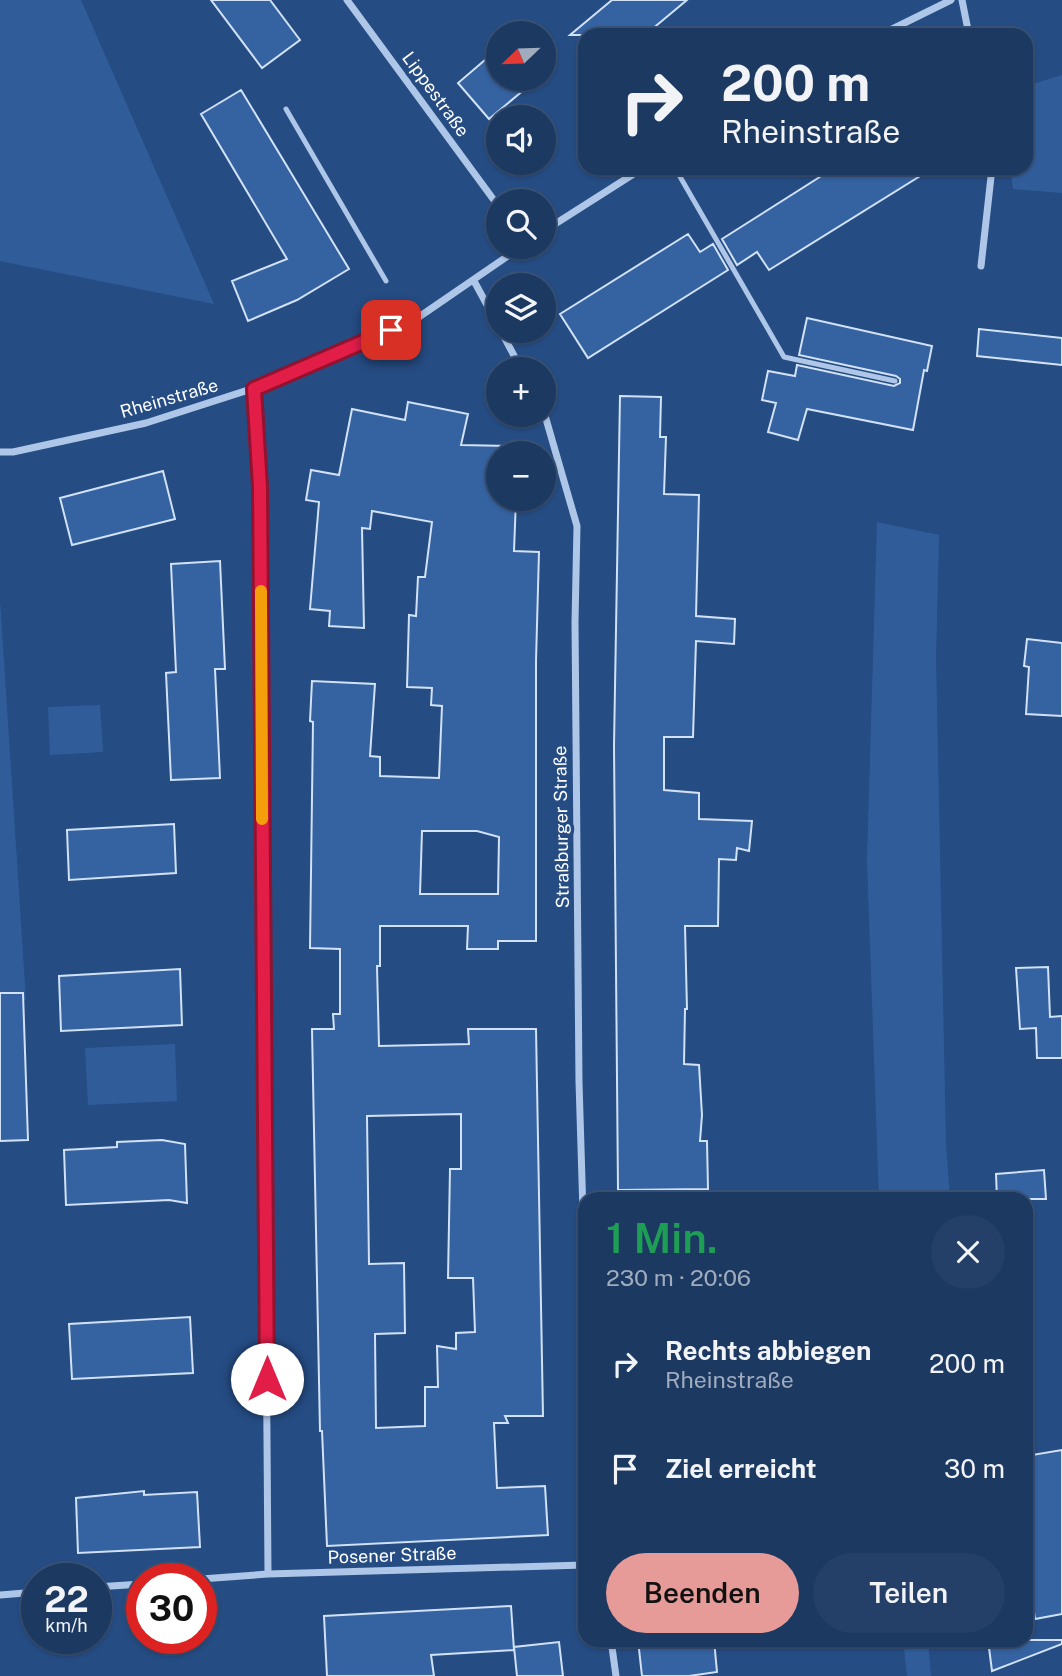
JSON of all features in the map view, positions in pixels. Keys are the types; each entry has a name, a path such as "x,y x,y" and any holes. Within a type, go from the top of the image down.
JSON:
{"street":[{"name":"Lippestraße","path":"347,0 486,189"},
{"path":"894,28 951,0"},
{"path":"962,0 968,28"},
{"path":"556,223 632,175"},
{"path":"981,266 991,175"},
{"name":"Rheinstraße","path":"0,452 13,452 146,423 254,389 416,319 504,259"},
{"path":"474,281 486,303"},
{"path":"254,389 260,487 268,1574"},
{"name":"Straßburger Straße","path":"548,427 577,526 575,622 583,1192"},
{"name":"Posener Straße","path":"217,1578 578,1565"},
{"path":"0,1595 21,1593"},
{"path":"612,1647 616,1676"}],"lane":[{"path":"286,109 386,281"},
{"path":"679,175 784,357 895,381"}],"shaded area":[{"path":"0,0 81,0 214,304 0,261"},
{"path":"1062,75 1062,193 1013,189 1011,175 1033,175 1033,84"},
{"path":"877,522 939,535 936,658 946,1144 949,1192 879,1192 867,860"},
{"path":"0,600 26,1000 0,1003"},
{"path":"100,705 103,752 50,755 48,707"},
{"path":"175,1044 177,1101 88,1105 85,1048"},
{"path":"904,1647 929,1647 931,1676 907,1676"}],"building":[{"path":"211,0 270,0 300,40 262,68"},
{"path":"612,0 687,0 653,28 578,28"},
{"path":"486,59 486,91 523,91 506,105 486,105 486,116 458,83"},
{"path":"241,90 349,269 297,300 248,321 232,281 287,259 201,114"},
{"path":"823,175 922,175 769,270 757,252 737,265 722,239"},
{"path":"688,234 700,252 713,244 728,270 588,358 560,314"},
{"path":"807,318 932,346 927,371 924,370 913,430 807,409 798,440 768,432 776,403 762,400 768,371 795,376 797,365 894,386 900,383 896,376 799,355"},
{"path":"979,329 1062,338 1062,365 977,356"},
{"path":"620,396 661,397 660,437 666,437 664,494 699,495 696,616 735,619 734,644 696,641 693,737 664,737 664,790 699,793 699,819 752,821 749,851 737,848 736,860 719,859 718,926 685,926 687,1009 684,1064 699,1065 702,1115 700,1141 707,1141 708,1189 618,1190 614,746"},
{"path":"408,402 468,414 461,445 486,445 486,511 516,511 514,551 539,552 536,661 536,941 498,941 498,949 467,949 468,926 380,926 380,966 377,966 379,1046 469,1044 468,1029 536,1029 543,1416 505,1416 508,1423 494,1423 497,1488 545,1486 548,1535 327,1546 320,1431 312,1029 334,1029 333,1014 340,1014 340,949 310,948 312,681 375,684 370,756 380,757 380,776 439,778 442,706 431,705 432,688 407,687 409,615 416,616 418,577 425,577 432,522 372,511 370,529 362,528 364,628 329,626 330,611 310,609 319,502 306,500 311,470 339,475 352,409 405,420","holes":["422,831 477,831 499,837 498,894 420,894","461,1114 461,1169 450,1169 448,1278 473,1278 475,1332 456,1333 456,1349 437,1346 438,1387 425,1387 425,1426 376,1428 375,1334 405,1333 404,1263 369,1264 367,1116"]},
{"path":"163,471 175,519 72,545 60,498"},
{"path":"220,561 225,669 215,669 220,778 171,780 166,673 176,672 171,564"},
{"path":"1027,639 1062,643 1062,716 1026,714 1029,667 1024,666"},
{"path":"174,824 176,873 69,880 67,830"},
{"path":"1048,967 1050,1017 1062,1016 1062,1058 1037,1058 1036,1028 1020,1029 1016,968"},
{"path":"180,969 182,1025 61,1031 59,976"},
{"path":"0,993 23,993 28,1140 0,1141"},
{"path":"162,1140 185,1144 187,1203 169,1200 66,1205 64,1150 117,1147 117,1142"},
{"path":"1044,1170 1046,1199 1033,1199 1033,1192 997,1192 996,1174"},
{"path":"190,1317 193,1373 72,1379 69,1324"},
{"path":"1062,1450 1062,1614 1035,1619 1033,1606 1033,1455"},
{"path":"144,1491 144,1495 197,1492 200,1547 78,1553 76,1498"},
{"path":"511,1606 514,1650 431,1655 434,1676 327,1676 324,1616"},
{"path":"1033,1640 1062,1640 1062,1644 992,1671 989,1647 1033,1647"},
{"path":"559,1642 563,1676 517,1676 514,1647"},
{"path":"639,1647 715,1647 717,1672 689,1676 642,1676"}],"slow traffic":[{"path":"261,591 262,819"}],"route":[{"path":"267,1379 260,487 254,389 391,330"}]}
